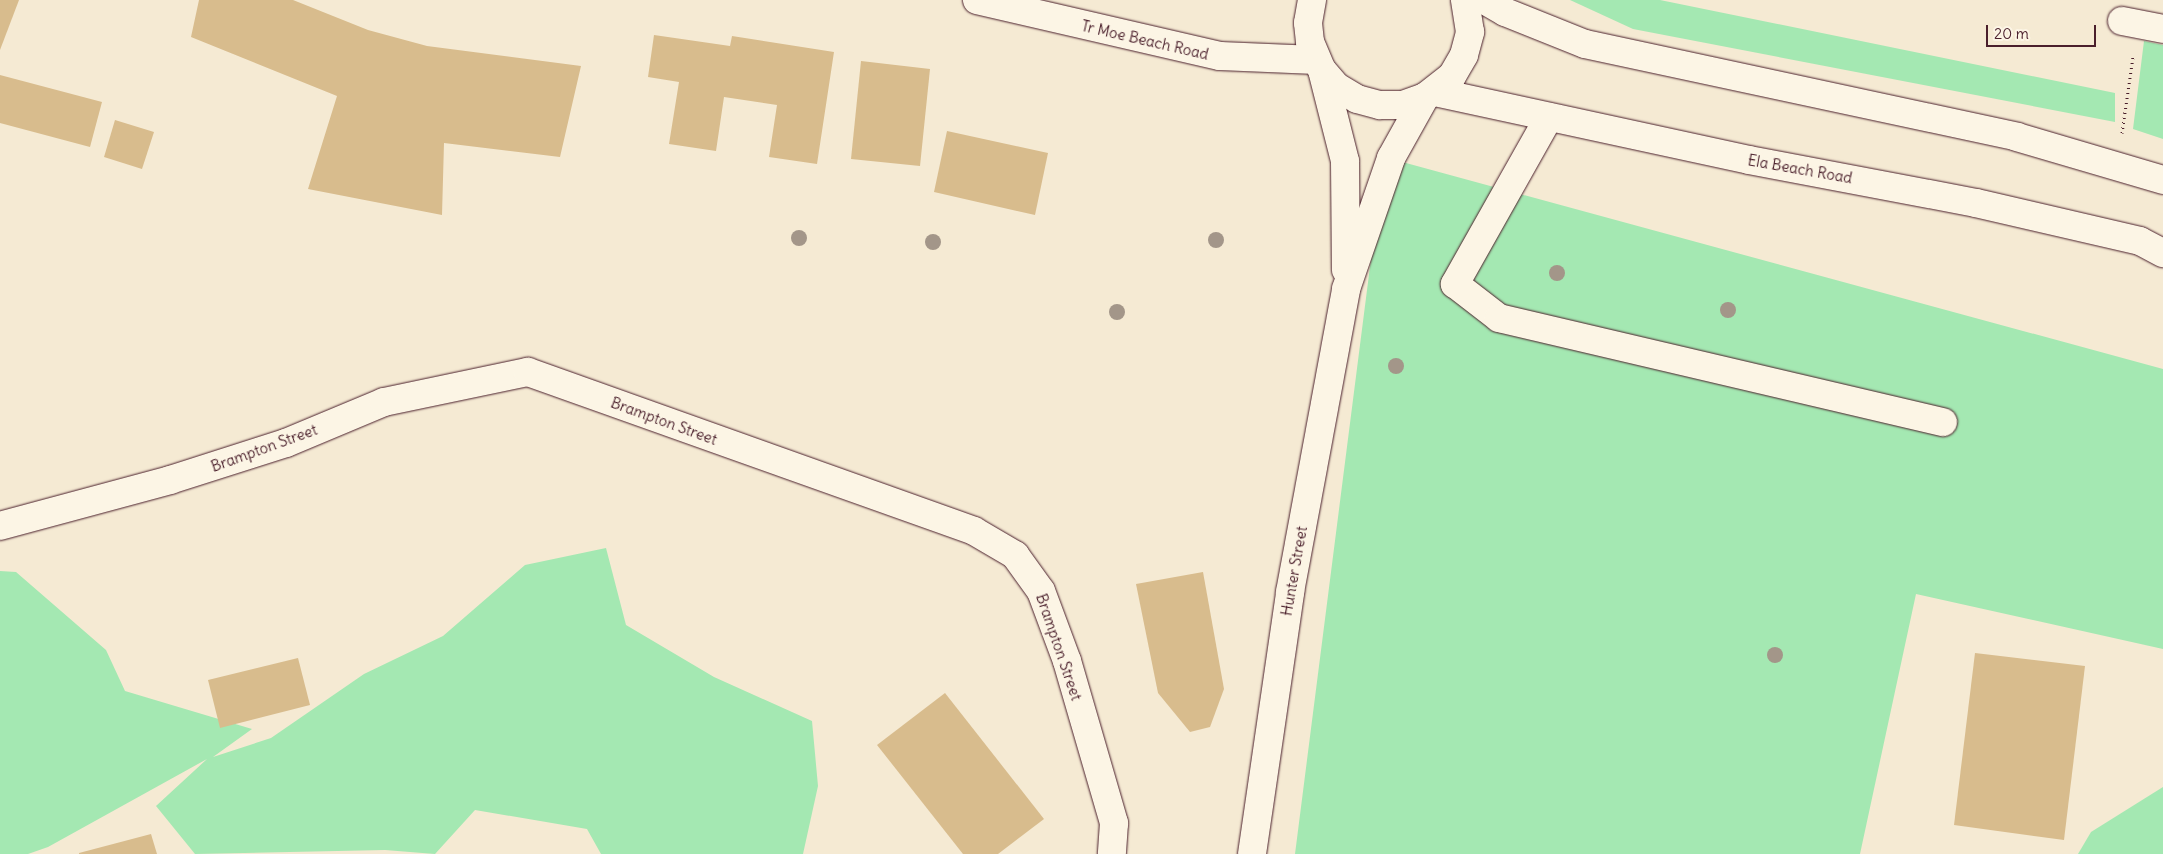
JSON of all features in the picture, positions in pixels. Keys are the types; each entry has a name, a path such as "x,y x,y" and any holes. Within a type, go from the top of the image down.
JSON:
{"main road":[{"name":"Tr Moe Beach Road","path":"977,0 1220,56 1319,65"},
{"name":"Hunter Street","path":"1312,0 1308,23 1345,161 1346,289"},
{"path":"1319,65 1337,87 1357,99 1380,105 1403,105 1430,95 1452,76 1464,55 1470,32 1465,0"},
{"path":"1484,0 1504,12 1585,44 2017,137 2163,180"},
{"path":"2122,21 2163,29"},
{"name":"Hunter Street","path":"1252,854 1290,592 1346,289 1391,158 1430,95"},
{"name":"Ela Beach Road","path":"1430,95 1549,117 1749,160 1986,205 2140,240 2163,253"},
{"path":"1549,117 1455,284 1499,318 1943,422"},
{"name":"Brampton Street","path":"0,526 188,475 286,443 384,402 528,372 974,532 1015,555 1041,591 1067,661 1114,823 1112,854"}],"path":[{"path":"2122,133 2134,55"}],"green space":[{"path":"1570,0 1660,0 2115,93 2115,122 1633,29"},
{"path":"2144,41 2163,45 2163,139 2133,129"},
{"path":"1384,157 2163,369 2163,649 1916,594 1860,854 1295,854"},
{"path":"606,548 626,625 714,677 812,721 818,786 803,854 601,854 587,829 475,810 435,854 385,850 195,854 156,806 207,759 48,847 28,854 0,854 0,571 16,572 106,650 125,691 252,729 213,757 271,738 364,674 443,636 525,565"},
{"path":"2163,787 2163,854 2078,854 2091,832"}],"building":[{"path":"0,0 19,0 0,50"},
{"path":"199,0 293,0 368,30 427,46 581,66 560,157 444,143 442,215 308,189 337,96 191,37"},
{"path":"654,35 730,46 732,36 834,52 817,164 769,157 777,105 724,97 716,151 669,144 679,82 648,77"},
{"path":"861,61 930,69 920,166 851,159"},
{"path":"0,75 102,102 90,147 0,123"},
{"path":"115,120 154,132 142,169 104,157"},
{"path":"947,131 1048,153 1035,215 934,192"},
{"path":"1203,572 1224,689 1210,727 1190,732 1158,693 1136,584"},
{"path":"1975,653 2085,666 2064,840 1954,825"},
{"path":"298,658 310,705 220,728 208,680"},
{"path":"945,693 1044,819 998,854 963,854 877,745"},
{"path":"151,834 157,854 79,854 79,853"}]}
